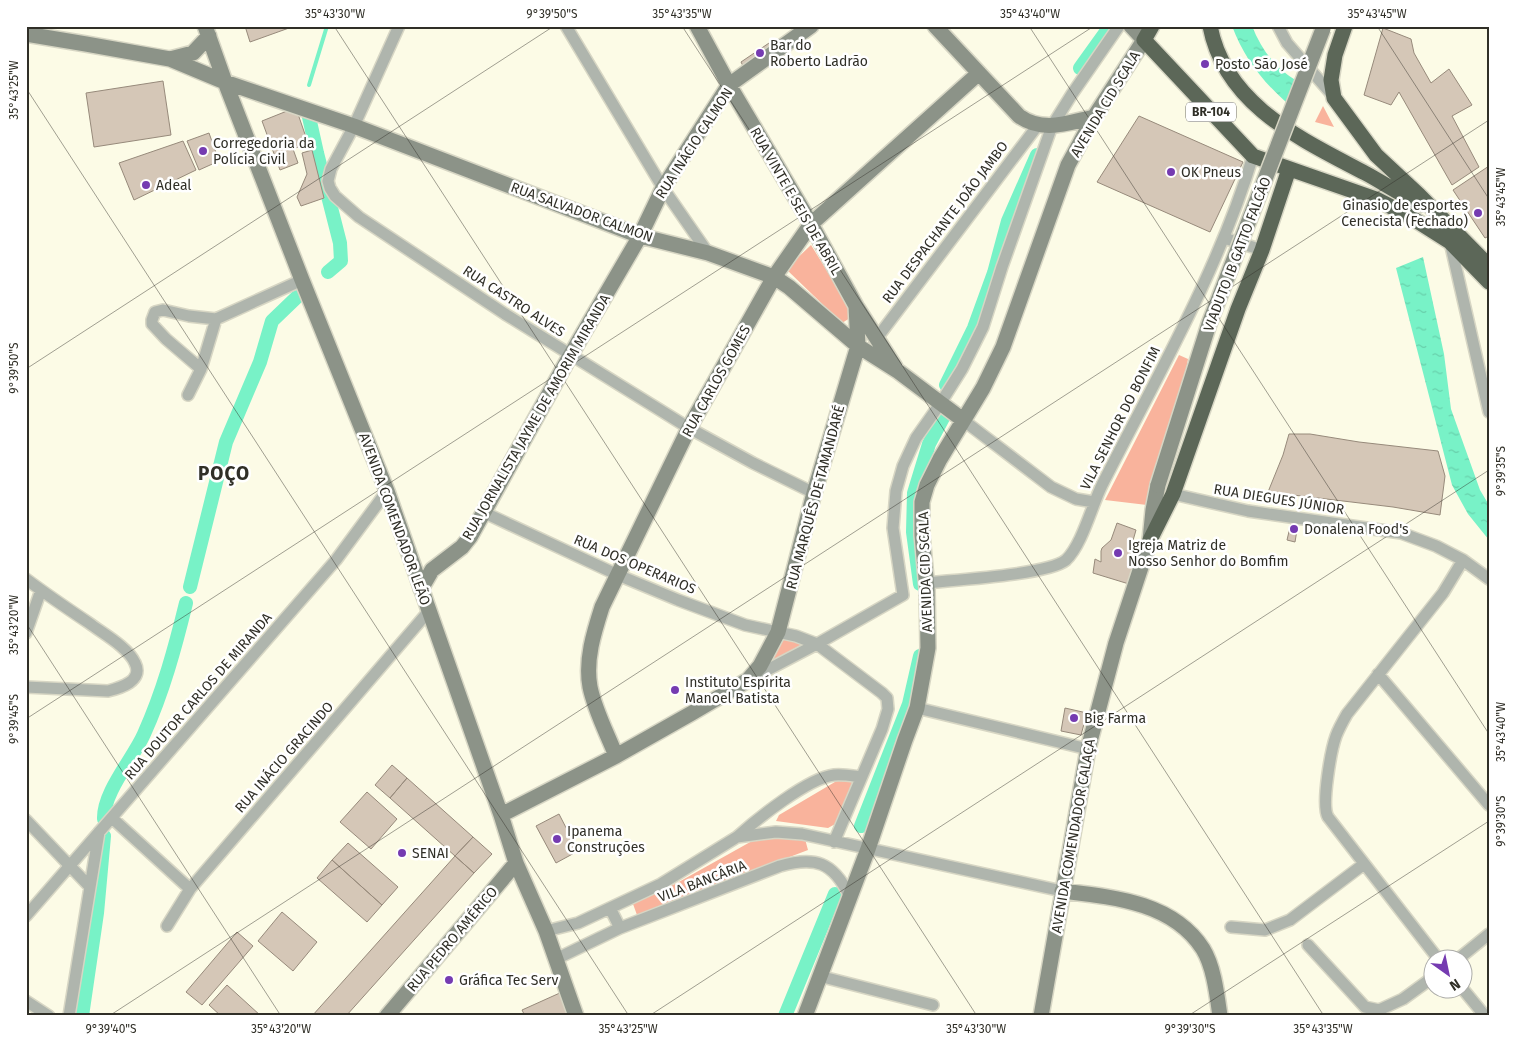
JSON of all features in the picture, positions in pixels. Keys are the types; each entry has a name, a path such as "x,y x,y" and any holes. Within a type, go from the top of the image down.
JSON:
{"highway":[{"path":"1144,40 1152,26"},
{"path":"1210,26 1213,40 1224,66 1241,91 1265,114 1299,138 1374,177 1410,199 1432,208"},
{"path":"1345,26 1335,55 1331,80 1334,98 1376,156 1432,208 1489,266"},
{"name":"BR-104","path":"1144,40 1253,156 1376,199 1409,216 1450,242 1489,282"},
{"path":"1150,540 1173,494 1238,309 1262,250 1288,169"}],"street":[{"path":"354,126 399,26"},
{"path":"566,26 663,188 708,253"},
{"name":"RUA VINTE E SEIS DE ABRIL","path":"697,26 856,306 899,372"},
{"name":"RUA INÁCIO CALMON","path":"640,236 663,188 729,85 811,26"},
{"path":"935,26 1019,116 1028,122 1045,125 1094,117"},
{"name":"AVENIDA CID SCALA","path":"817,644 903,595 893,528 896,491 904,466 916,438 962,369 982,327 1045,125 1072,94 1119,26"},
{"path":"1131,26 1144,40"},
{"path":"1278,26 1287,43 1334,98"},
{"name":"VIADUTO IB GATTO FALCÃO","path":"1158,485 1210,324 1324,26"},
{"path":"170,60 193,52 207,31"},
{"name":"AVENIDA COMENDADOR LEÃO","path":"207,31 302,280 387,492 501,815 516,863 546,931 576,1016"},
{"name":"RUA SALVADOR CALMON","path":"26,34 170,60 225,82 354,126 640,236 708,253 774,277 789,287 858,346 899,372 963,420"},
{"name":"AVENIDA CID SCALA","path":"805,1016 849,895 868,849 904,740 917,708 928,648 927,589 922,535 922,502 927,485 940,459 983,388 1003,347 1068,165 1094,117 1144,40"},
{"name":"RUA CARLOS GOMES","path":"616,756 596,707 590,686 589,669 595,628 602,607 689,428 774,277 811,224 979,74"},
{"name":"RUA DESPACHANTE JOÃO JAMBO","path":"877,338 1045,125"},
{"name":"RUA CASTRO ALVES","path":"354,126 330,169 328,181 335,196 359,217 570,356 689,428 753,463 814,493"},
{"name":"VILA SENHOR DO BONFIM","path":"926,583 1037,571 1058,565 1066,560 1075,547 1094,502 1165,364 1224,238 1253,156"},
{"name":"RUA JORNALISTA JAYME DE AMORIM MIRANDA","path":"420,588 432,570 462,547 485,513 570,356 640,236"},
{"path":"1224,238 1262,250"},
{"path":"1450,242 1489,412"},
{"path":"201,369 152,324 152,317 155,312 163,310 189,316 216,319 302,280"},
{"name":"RUA MARQUÊS DE TAMANDARÉ","path":"748,680 760,666 778,632 814,493 858,346 856,306"},
{"path":"188,396 201,369 216,319"},
{"path":"963,420 1051,487 1076,499 1094,502"},
{"name":"AVENIDA COMENDADOR CALAÇA","path":"1041,1016 1088,749 1116,643 1150,540 1158,485"},
{"name":"RUA DOUTOR CARLOS DE MIRANDA","path":"26,916 336,560 387,492"},
{"name":"RUA DIEGUES JÚNIOR","path":"1173,494 1248,511 1401,533 1436,546 1463,560 1489,579"},
{"name":"RUA DOS OPERARIOS","path":"485,513 618,575 678,600 745,625 778,632 817,644 887,698 888,709 882,729 862,776"},
{"path":"1431,950 1328,817 1325,808 1331,752 1347,714 1443,593 1463,560"},
{"path":"26,579 116,642 135,663 137,670 129,684 108,691 26,687"},
{"path":"26,633 41,590"},
{"name":"RUA INÁCIO GRACINDO","path":"166,926 190,889 428,612"},
{"path":"501,815 616,756 748,680 817,644"},
{"path":"1378,674 1489,805"},
{"path":"917,708 1088,749"},
{"path":"546,931 578,923 661,884 737,837 762,815 816,780 833,775 862,776 834,842"},
{"path":"112,818 190,889"},
{"path":"26,820 90,887"},
{"path":"69,1016 98,832"},
{"path":"737,837 776,832 790,833 1064,884 1102,896 1148,906 1169,916 1185,929 1203,950 1216,984 1220,1016"},
{"name":"VILA BANCÁRIA","path":"556,959 620,928 780,866 797,862 809,861 822,864 831,870 843,883 849,895"},
{"name":"RUA PEDRO AMÉRICO","path":"391,1014 516,863"},
{"path":"1232,927 1265,930 1290,920 1364,864"},
{"path":"610,908 620,928"},
{"path":"1469,950 1489,934"},
{"path":"1308,945 1365,1007 1379,1010 1402,999 1422,985"},
{"path":"819,976 933,1005"},
{"path":"1472,1000 1485,1016"},
{"path":"26,1001 49,1016"}],"shaded area":[{"path":"1323,106 1334,127 1315,122"},
{"path":"811,245 850,308 850,318 842,323 786,269"},
{"path":"1179,355 1188,359 1182,393 1147,505 1105,500"},
{"path":"784,637 803,644 770,662"},
{"path":"840,779 850,780 855,786 837,823 828,828 776,821 779,815"},
{"path":"785,834 805,839 808,850 637,915 633,904 677,883 752,841"}],"water":[{"path":"1232,26 1252,26 1275,64 1297,81 1288,104 1255,69 1242,49"},
{"path":"1423,257 1444,354 1451,409 1480,490 1489,505 1489,540 1468,514 1452,485 1396,268"}],"building":[{"path":"245,26 288,26 289,28 250,42"},
{"path":"1383,28 1411,39 1414,53 1431,83 1449,69 1472,105 1452,116 1479,167 1452,185 1399,92 1391,105 1364,95"},
{"name":"Bar do Roberto Ladrão","path":"775,39 778,45 745,70 741,62"},
{"path":"163,81 171,135 94,147 86,93"},
{"path":"287,111 298,114 308,143 293,149 298,163 280,170 262,121"},
{"name":"OK Pneus","path":"1139,116 1243,162 1210,232 1097,182"},
{"name":"Corregedoria da Polícia Civil","path":"209,133 219,161 199,170 187,141"},
{"name":"Adeal","path":"183,141 196,170 134,200 119,163"},
{"path":"312,150 324,198 301,206 297,197 307,174 302,153"},
{"name":"Ginasio de esportes Cenecista (Fechado)","path":"1489,166 1489,236 1485,238 1453,190"},
{"path":"1289,434 1310,434 1438,451 1445,476 1440,515 1393,507 1268,492 1283,455"},
{"name":"Igreja Matriz de Nosso Senhor do Bomfim","path":"1117,523 1136,530 1132,544 1135,555 1131,567 1134,570 1129,584 1093,573 1095,559 1101,562 1102,548 1111,540"},
{"name":"Donalena Food's","path":"1291,523 1298,524 1295,542 1287,540"},
{"name":"Big Farma","path":"1065,708 1087,713 1081,735 1061,731"},
{"path":"392,765 407,778 390,798 375,785"},
{"path":"407,778 473,837 455,856 390,798"},
{"path":"367,792 397,819 371,849 340,822"},
{"name":"Ipanema Construções","path":"559,814 578,851 556,863 536,826"},
{"path":"473,837 492,854 474,873 455,856"},
{"path":"348,843 398,887 382,905 332,860"},
{"path":"455,856 474,873 346,1016 312,1016"},
{"path":"332,860 382,905 367,922 317,878"},
{"path":"282,912 317,942 293,971 258,941"},
{"path":"237,932 253,946 202,1005 186,992"},
{"path":"227,985 261,1016 221,1016 209,1005"},
{"path":"562,992 573,1016 525,1016 522,1010"}],"waterway":[{"path":"309,85 327,26"},
{"path":"1080,68 1108,29"},
{"path":"309,117 340,243 341,261 328,272"},
{"path":"946,385 974,328 994,273 1008,221 1037,155"},
{"path":"190,587 226,442 260,362 272,321 297,297"},
{"path":"920,584 913,532 914,493 929,444 944,416"},
{"path":"104,819 108,798 139,744 157,702 173,653 186,603"},
{"path":"861,826 909,704 920,656"},
{"path":"82,1016 97,913 104,836"},
{"path":"785,1016 835,894"}],"place":[{"name":"Bar do Roberto Ladrão","path":"760,53"},
{"name":"Posto São José","path":"1205,64"},
{"name":"Corregedoria da Polícia Civil","path":"203,151"},
{"name":"OK Pneus","path":"1171,172"},
{"name":"Adeal","path":"146,185"},
{"name":"Ginasio de esportes Cenecista (Fechado)","path":"1478,213"},
{"name":"Donalena Food's","path":"1294,529"},
{"name":"Igreja Matriz de Nosso Senhor do Bomfim","path":"1118,553"},
{"name":"Instituto Espírita Manoel Batista","path":"675,690"},
{"name":"Big Farma","path":"1074,718"},
{"name":"Ipanema Construções","path":"557,839"},
{"name":"SENAI","path":"402,853"},
{"name":"Gráfica Tec Serv","path":"449,980"}],"district":[{"name":"POÇO","path":"224,473"}]}
